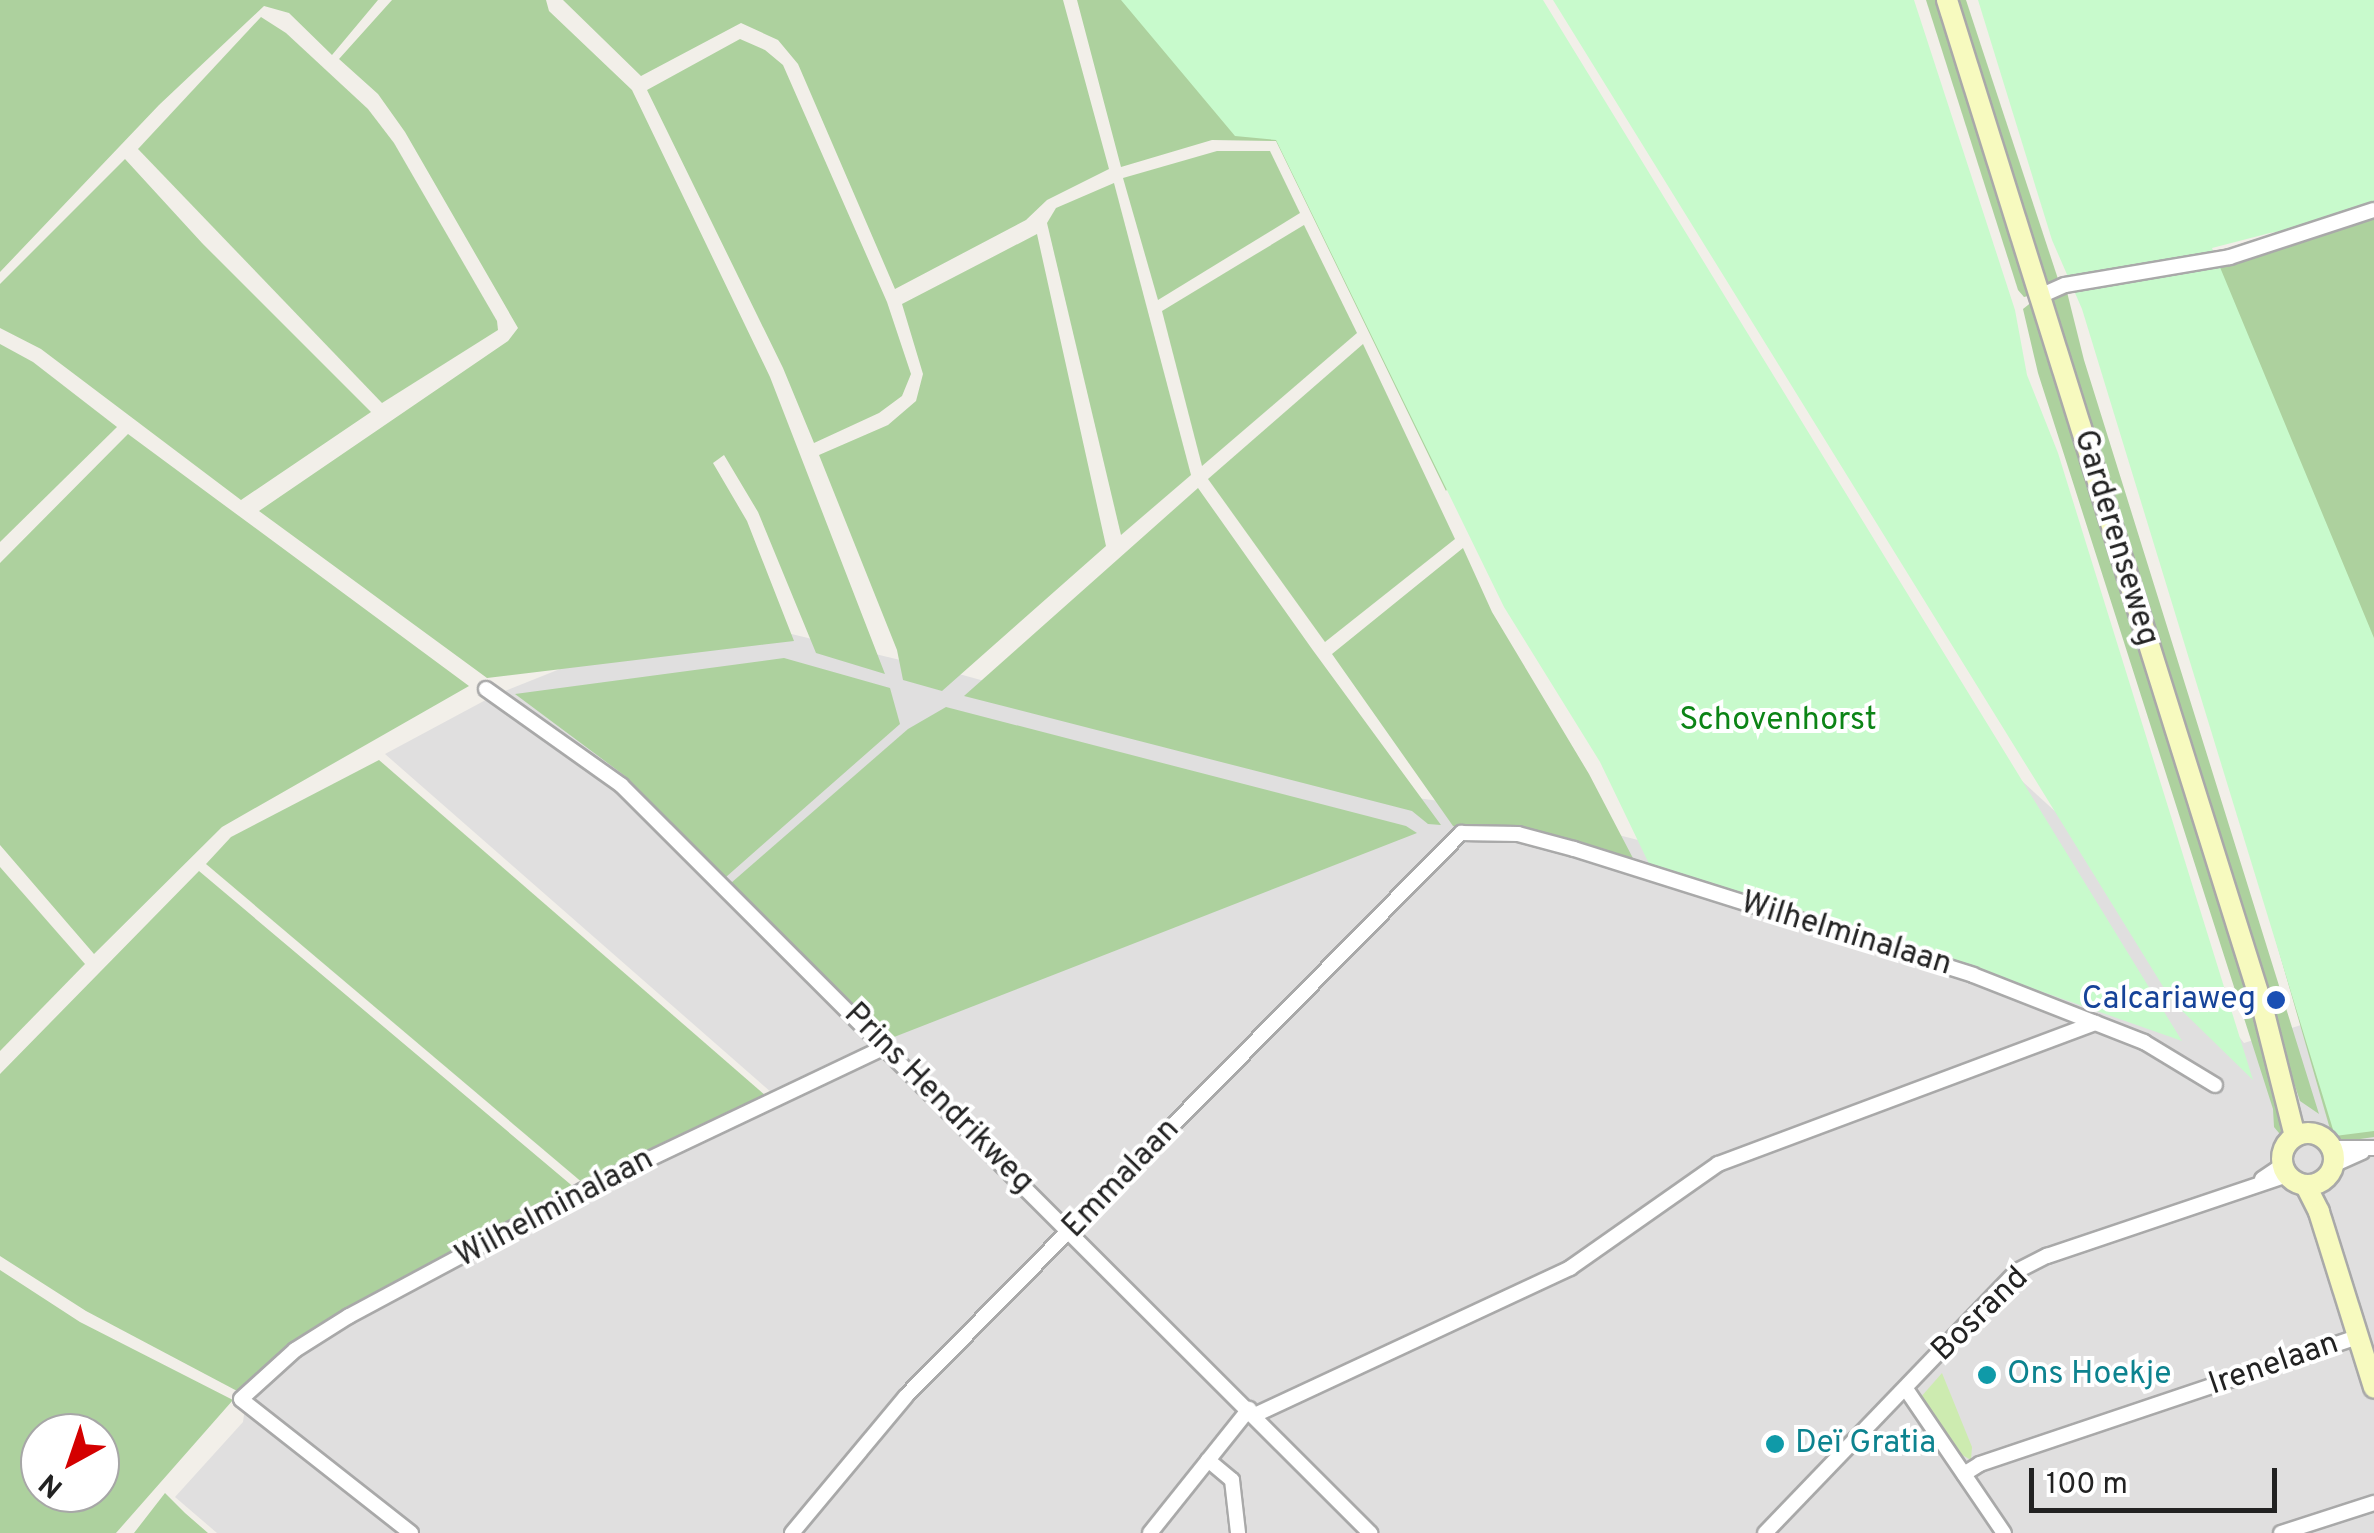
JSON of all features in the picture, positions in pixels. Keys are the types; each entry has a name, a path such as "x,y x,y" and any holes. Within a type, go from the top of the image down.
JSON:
{"main road":[{"name":"Garderenseweg","path":"1947,0 2300,1134"},
{"path":"2299,1177 2334,1156 2323,1137 2300,1134 2283,1151 2319,1212 2374,1388"}],"street":[{"path":"2040,296 2065,285 2230,257 2374,210"},
{"name":"Prins Hendrikweg","path":"486,689 621,785 1072,1230 1370,1533"},
{"name":"Wilhelminalaan","path":"1461,833 1518,834 1574,849 1973,975 2144,1042 2215,1086"},
{"name":"Emmalaan","path":"792,1533 906,1396 1461,833"},
{"path":"1150,1533 1252,1412 1570,1268 1718,1164 2095,1023"},
{"name":"Wilhelminalaan","path":"411,1533 241,1399 296,1350 348,1316 584,1190 886,1046"},
{"path":"2334,1156 2371,1149"},
{"name":"Bosrand","path":"1765,1533 2016,1271 2047,1256 2254,1186 2299,1177"},
{"name":"Irenelaan","path":"1964,1474 1980,1464 2358,1336"},
{"path":"1906,1389 2004,1533"},
{"path":"1208,1460 1232,1480 1238,1533"},
{"path":"2281,1533 2374,1504"}],"shaded area":[{"path":"749,624 959,674 1401,796 1533,813 1739,866 2022,781 2069,824 2244,1043 2374,1002 2374,1533 217,1533 175,1497 243,1422 245,1407 299,1353 588,1194 780,1100 385,754 495,695 605,651"}],"green space":[{"path":"0,0 378,0 332,55 289,13 264,6 159,105 0,272"},
{"path":"392,0 546,0 549,11 632,90 770,377 885,674 816,653 758,512 724,455 713,463 747,521 794,641 487,678 259,511 508,341 518,328 405,132 378,94 339,59"},
{"path":"563,0 1063,0 1109,169 1047,200 1026,220 895,289 798,64 778,40 741,23 641,76"},
{"path":"1077,0 1181,0 1543,319 1446,491 1276,141 1212,140 1121,167"},
{"name":"Schovenhorst","path":"1121,0 1543,0 2182,1041 1955,961 1651,868 1600,762 1504,607 1276,140 1235,136"},
{"name":"Schovenhorst","path":"1553,0 1914,0 2015,310 2027,375 2058,453 2253,1080 2172,1001"},
{"path":"1926,0 1939,0 2032,295 2024,297 2018,290"},
{"path":"1956,0 1966,0 2059,282 2054,284 2043,280"},
{"path":"1978,0 2374,0 2374,215 2270,233 2212,248 2374,638 2374,1131 2335,1136 2082,309 2052,240"},
{"path":"261,17 286,33 368,109 394,143 497,321 498,330 382,403 138,149"},
{"path":"740,39 765,50 783,65 887,302 911,374 902,396 879,413 814,443 783,368 647,90"},
{"path":"1217,151 1270,151 1300,213 1158,300 1123,178"},
{"path":"125,159 202,243 371,412 241,500 41,349 0,328 0,284"},
{"path":"1114,183 1191,475 1121,535 1047,223 1056,208"},
{"path":"2374,213 2374,1137 2346,1141 2332,1136 2092,300"},
{"path":"1304,225 1357,333 1202,466 1162,311"},
{"path":"1037,234 1106,546 942,691 903,680 897,650 819,455 888,425 916,401 923,374 902,304"},
{"path":"2067,292 2084,360 2319,1114 2300,1101 2261,984 2095,434 2050,303 2056,294"},
{"path":"2033,301 2260,1028 2284,1139 2274,1127 2273,1109 2038,373 2023,309"},
{"path":"0,344 33,362 117,427 0,542"},
{"path":"1363,344 1455,539 1325,642 1208,479"},
{"path":"128,434 469,686 222,827 94,954 0,845 0,563"},
{"path":"1198,488 1441,825 1428,824 1412,811 964,696"},
{"path":"1463,548 1492,612 1589,774 1636,864 1520,828 1453,826 1332,654"},
{"path":"784,658 890,688 900,724 726,877 625,776 515,694"},
{"path":"946,707 1406,826 1417,833 889,1039 731,883 908,729"},
{"path":"379,760 765,1095 584,1184 206,864 231,837"},
{"path":"0,867 85,964 0,1051"},
{"path":"199,871 576,1189 344,1310 289,1345 239,1392 86,1311 0,1256 0,1074"},
{"path":"0,1270 80,1322 233,1400 116,1533 0,1533"},
{"path":"1942,1373 1972,1447 1971,1460 1955,1451 1920,1398"},
{"path":"165,1493 185,1513 208,1533 134,1533"}],"place":[{"name":"Calcariaweg","path":"2276,1000"},
{"name":"Ons Hoekje","path":"1987,1375"},
{"name":"Deï Gratia","path":"1775,1444"}]}
